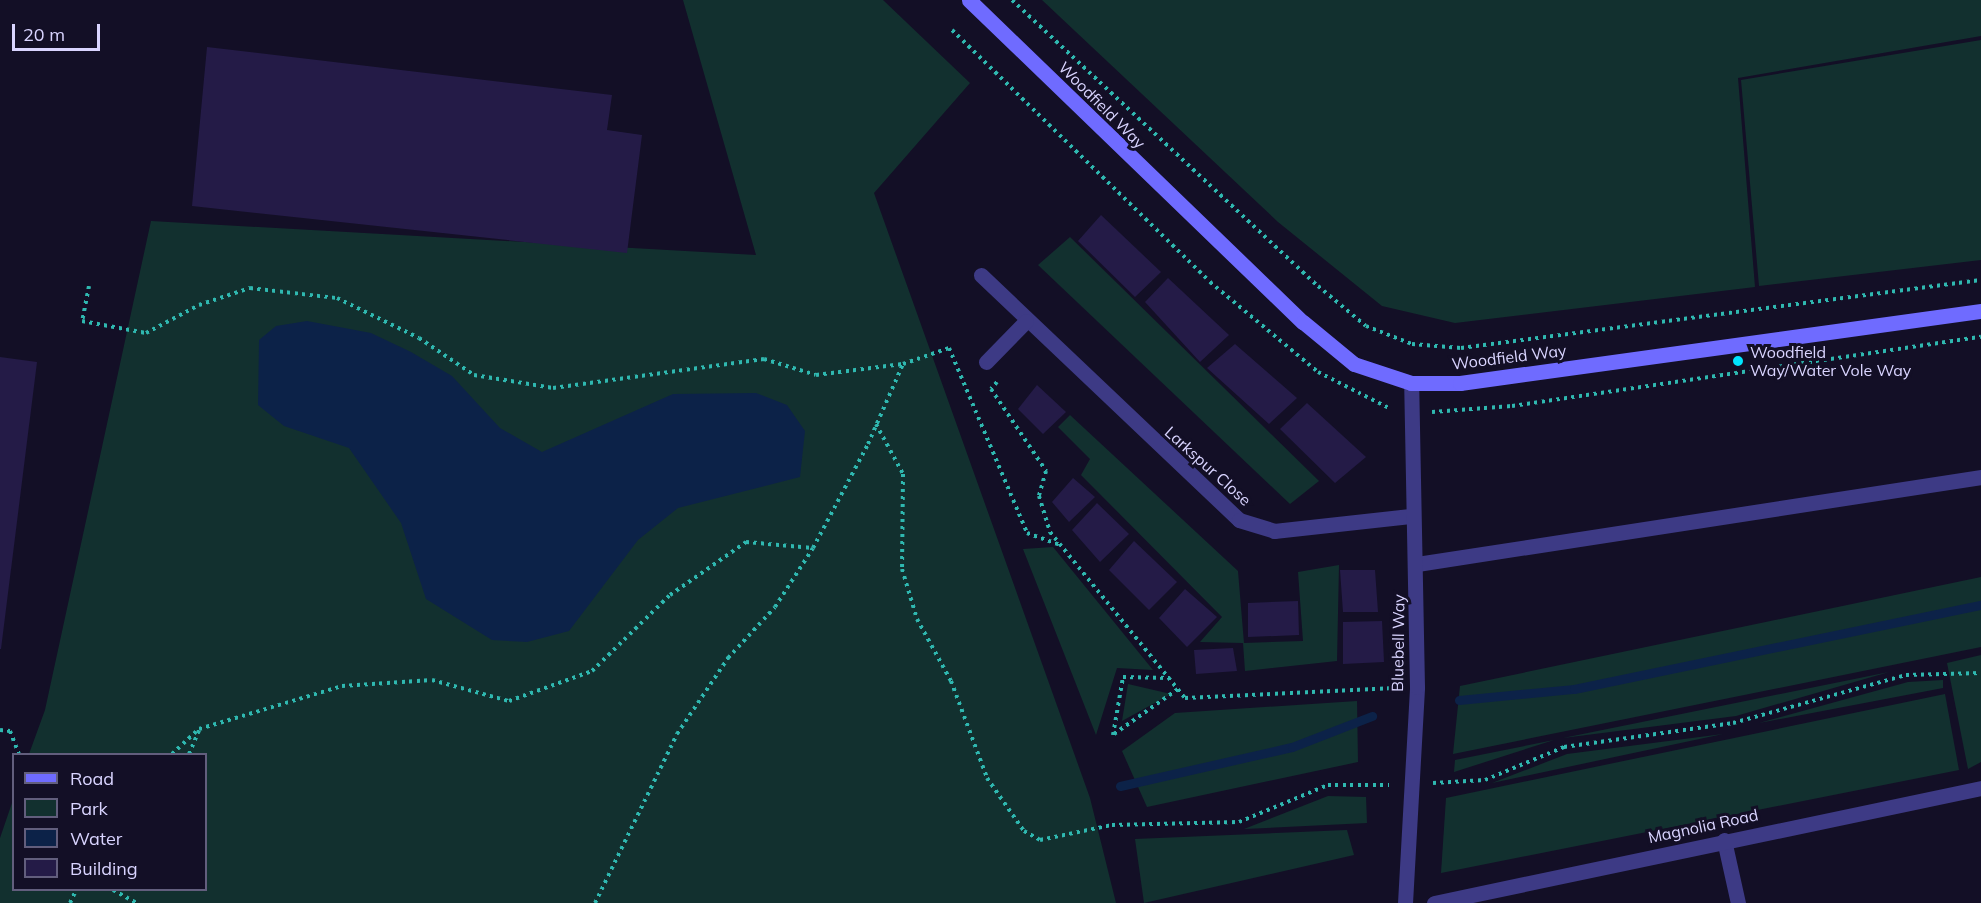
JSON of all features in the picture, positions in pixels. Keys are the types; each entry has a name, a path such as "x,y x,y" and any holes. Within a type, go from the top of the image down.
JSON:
{"street":[{"name":"Woodfield Way","path":"969,0 1303,322 1354,364 1411,383 1460,383 1981,311"},
{"name":"Larkspur Close","path":"981,275 1026,321 1239,520 1274,531 1410,516"},
{"path":"986,362 1026,321"},
{"name":"Bluebell Way","path":"1405,903 1409,784 1417,687 1417,564 1410,516 1411,383"},
{"path":"1417,564 1981,477"},
{"name":"Magnolia Road","path":"1434,903 1724,840 1981,788"},
{"path":"1724,840 1738,903"}],"path":[{"path":"1012,0 1318,286 1366,326 1412,344 1461,348 1981,280"},
{"path":"952,30 1219,289 1318,372 1374,405 1409,413 1512,406 1981,337"},
{"path":"88,286 82,321 146,333 199,305 250,288 337,298 419,338 474,375 553,388 764,358 816,375 903,364 949,348 1027,533 1060,545"},
{"path":"595,903 677,734 728,658 775,607 813,548 876,424 903,364"},
{"path":"992,389 1042,460 1046,471 1039,496 1050,532 1185,698 1417,687"},
{"path":"876,424 903,474 902,569 917,618 951,681 987,778 1024,831 1040,840 1112,825 1239,822 1328,785 1485,780 1564,747 1733,723 1906,675 1981,673"},
{"path":"173,753 199,729 342,686 432,680 509,701 592,671 670,595 746,542 813,548"},
{"path":"1169,678 1123,677 1113,735 1178,689"},
{"path":"189,753 199,729"},
{"path":"0,730 10,731 19,753"},
{"path":"115,891 136,903"}],"green space":[{"path":"683,0 883,0 970,83 874,193 1090,798 1116,903 0,903 0,838 12,803 12,891 207,891 207,753 29,753 45,710 151,221 756,255"},
{"path":"1042,0 1981,0 1981,36 1738,78 1755,287 1455,323 1382,306 1278,222"},
{"path":"1981,40 1981,260 1759,286 1741,80"},
{"path":"1070,237 1319,481 1290,504 1038,265"},
{"path":"1070,415 1238,571 1244,643 1303,641 1298,572 1339,565 1337,661 1245,671 1243,643 1200,642 1222,617 1081,475 1090,459 1058,427"},
{"path":"1053,547 1153,670 1117,668 1096,735 1023,549"},
{"path":"1981,577 1981,647 1453,754 1460,686"},
{"path":"1981,655 1981,762 1968,769 1947,663"},
{"path":"1889,672 1736,716 1563,738"},
{"path":"1943,680 1943,688 1759,723 1908,682"},
{"path":"1128,684 1171,694 1122,721"},
{"path":"1945,694 1959,770 1441,873 1446,798"},
{"path":"1357,701 1358,762 1147,807 1122,751 1175,713"},
{"path":"1723,734 1492,783 1567,754"},
{"path":"1554,740 1454,772 1455,760"},
{"path":"1328,796 1366,797 1367,823 1244,829"},
{"path":"1347,830 1354,855 1144,903 1135,839"}],"water":[{"path":"307,321 371,333 411,352 452,376 500,428 542,452 673,394 756,393 787,405 805,431 800,477 678,508 638,540 569,631 527,642 492,640 426,599 401,523 349,448 284,426 258,405 259,340 276,326"}],"building":[{"path":"207,47 612,95 607,130 642,135 627,253 192,206"},
{"path":"1101,215 1161,272 1135,297 1078,241"},
{"path":"1168,278 1229,335 1200,362 1145,302"},
{"path":"1235,344 1297,398 1269,424 1207,368"},
{"path":"0,357 37,362 1,649 0,649"},
{"path":"1037,385 1066,412 1043,434 1018,409"},
{"path":"1307,403 1366,457 1335,483 1280,429"},
{"path":"1073,478 1095,497 1069,522 1052,502"},
{"path":"1097,503 1129,534 1100,562 1072,530"},
{"path":"1134,541 1177,582 1149,610 1109,570"},
{"path":"1340,570 1375,570 1378,612 1343,612"},
{"path":"1185,589 1217,617 1187,647 1159,618"},
{"path":"1298,601 1299,635 1248,637 1248,603"},
{"path":"1382,621 1384,662 1343,664 1343,622"},
{"path":"1233,648 1237,671 1196,674 1194,650"}],"waterway":[{"path":"1459,700 1574,689 1981,605"},
{"path":"1120,786 1292,747 1372,716"}],"place":[{"name":"Woodfield Way/Water Vole Way","path":"1738,361"}]}
